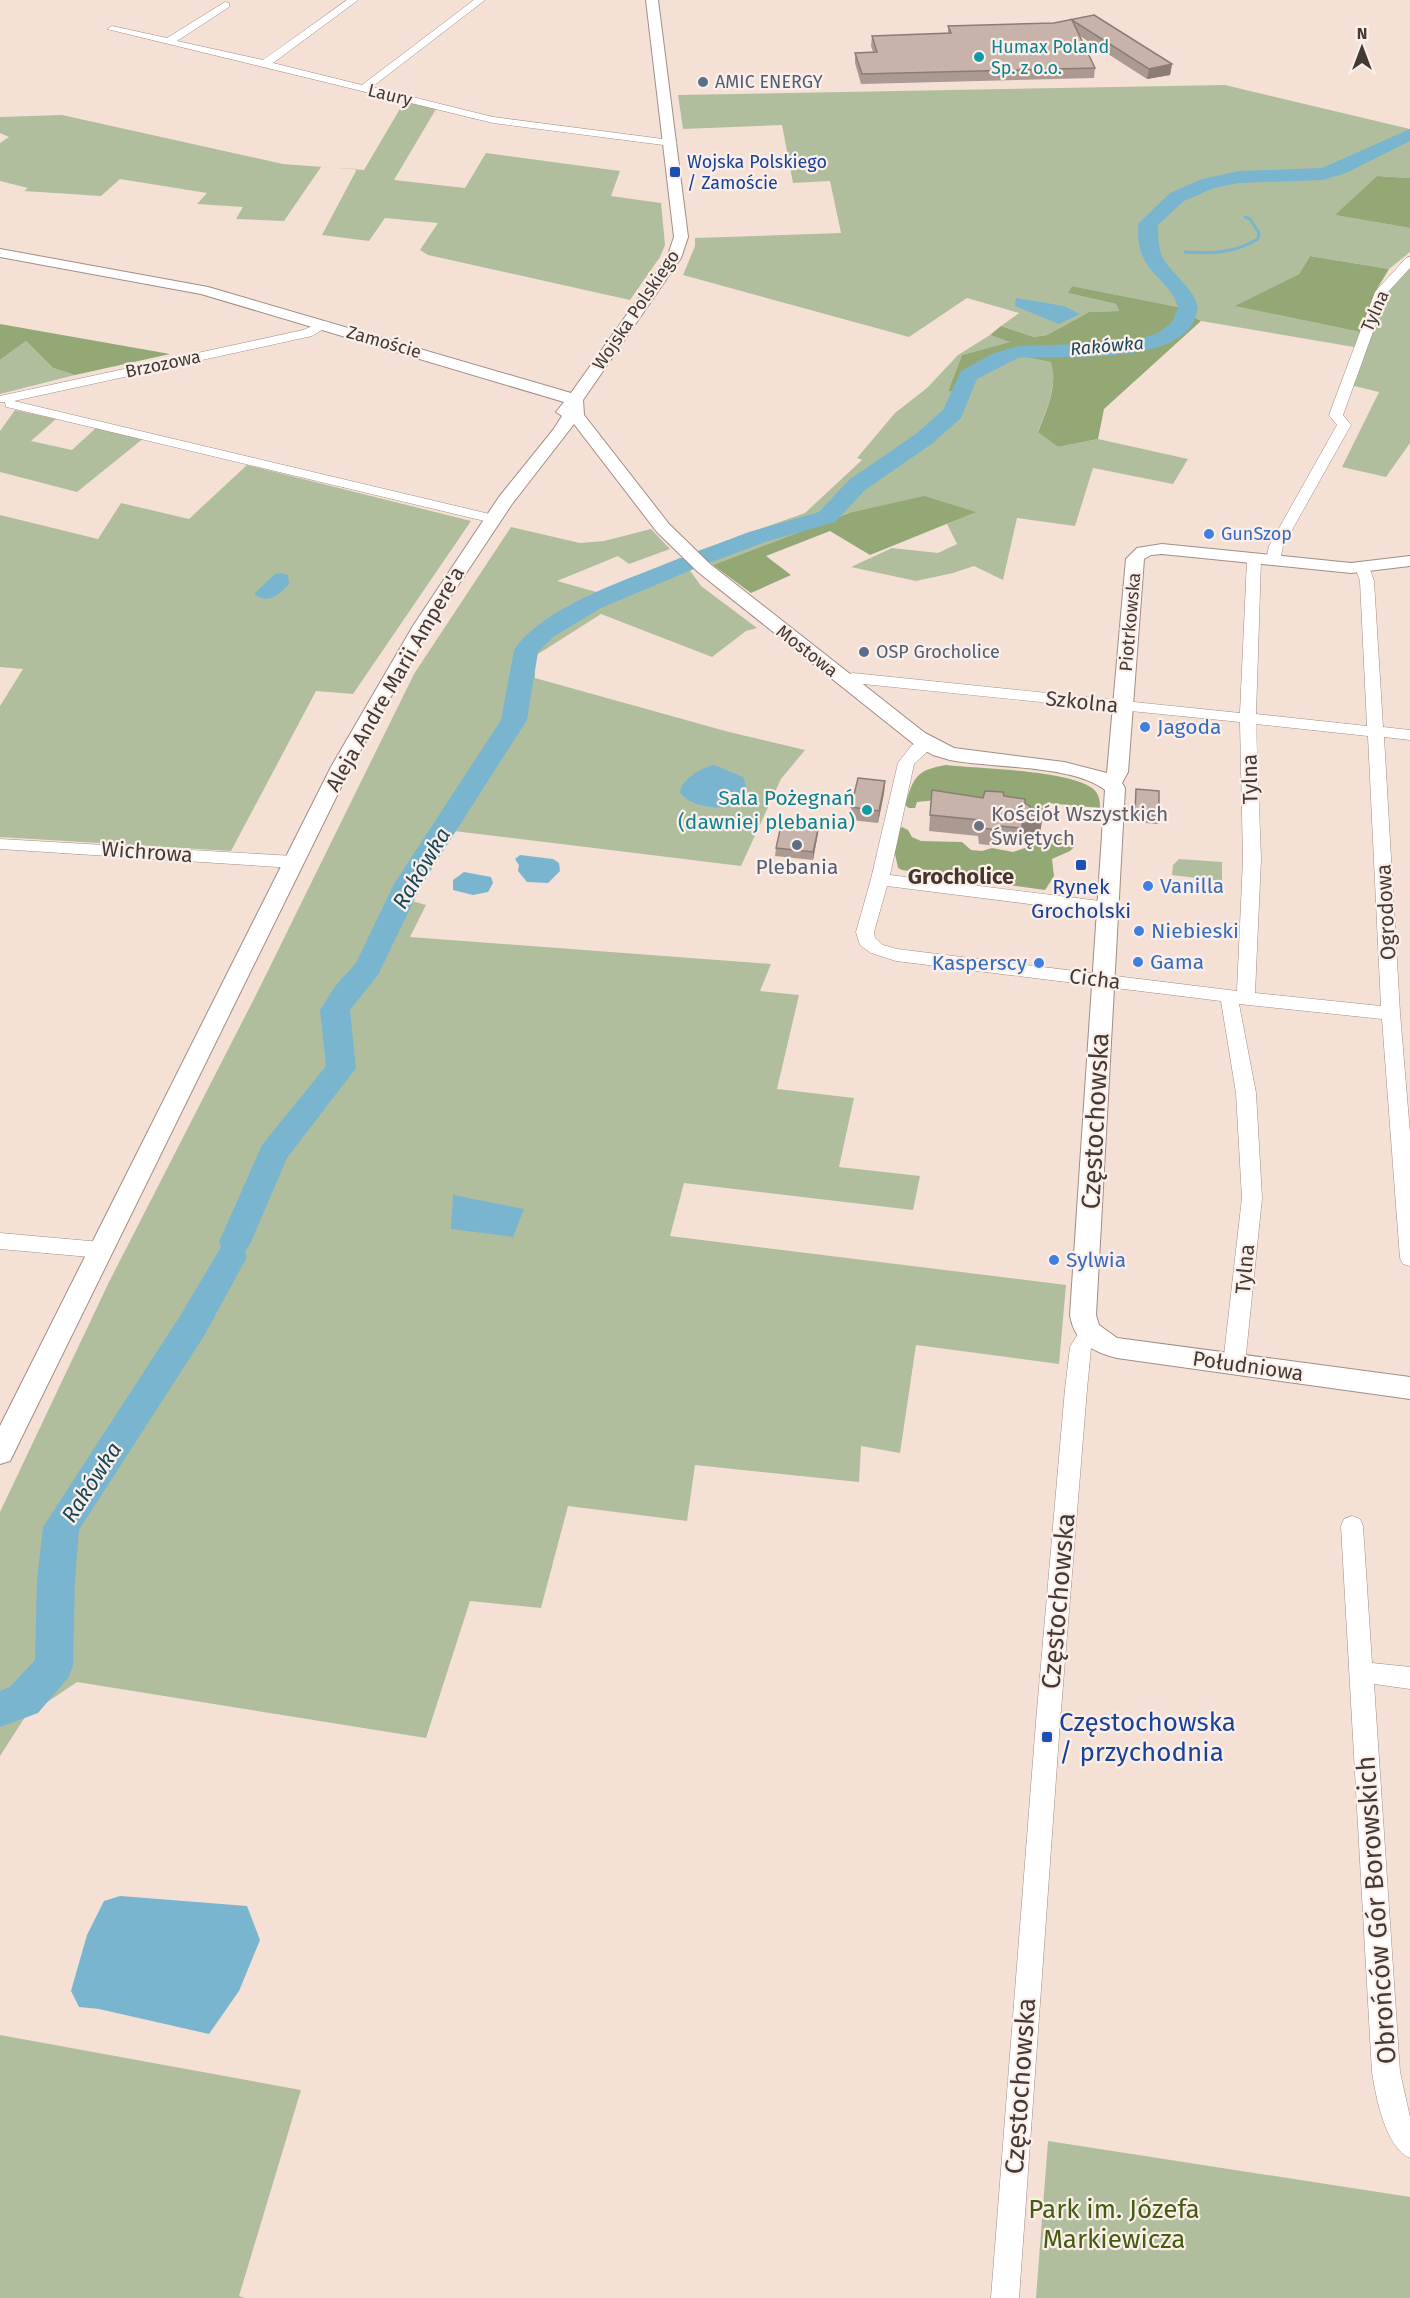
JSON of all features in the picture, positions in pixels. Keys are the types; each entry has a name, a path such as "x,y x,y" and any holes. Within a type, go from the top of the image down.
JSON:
{"street":[{"path":"265,64 353,0"},
{"path":"364,88 480,0"},
{"name":"Wojska Polskiego","path":"575,400 660,279 679,247 680,216 652,0"},
{"path":"168,42 225,5"},
{"name":"Laury","path":"112,30 511,123 671,143"},
{"name":"Zamoście","path":"0,253 172,283 521,382 575,400"},
{"name":"Tylna","path":"1234,1364 1252,1198 1246,1093 1237,997 1252,859 1248,719 1264,560 1276,546 1344,424 1336,415 1381,292 1410,261"},
{"name":"Brzozowa","path":"6,400 307,333 324,326"},
{"path":"0,418 6,400 493,519"},
{"path":"575,400 576,416 588,433"},
{"name":"Aleja Andre Marii Ampere'a","path":"505,501 560,433 569,419 575,400"},
{"name":"Aleja Andre Marii Ampere'a","path":"0,1454 294,862 382,693 428,616 505,501 534,448 575,400"},
{"path":"560,433 575,430 588,433"},
{"name":"Mostowa","path":"588,433 663,528 704,568 927,744"},
{"name":"Piotrkowska","path":"1112,783 1118,772 1135,559 1138,554 1153,549 1334,567 1362,567 1410,561"},
{"name":"Ogrodowa","path":"1362,567 1367,581 1391,1014 1410,1258"},
{"name":"Szkolna","path":"844,680 853,678 1410,735"},
{"path":"877,706 887,688 898,683"},
{"path":"1104,980 1117,795 1112,783 1101,777 1072,770 962,756 927,744 918,749 906,763 880,879 1108,908"},
{"name":"Wichrowa","path":"0,844 294,862"},
{"name":"Cicha","path":"880,879 866,932 866,941 877,949 896,955 1391,1014"},
{"name":"Częstochowska","path":"1005,2298 1075,1400 1081,1347 1089,1333 1083,1315 1104,980"},
{"path":"0,1241 101,1250"},
{"name":"Południowa","path":"1089,1333 1110,1346 1410,1388"},
{"name":"Obrońców Gór Borowskich","path":"1352,1526 1386,2072 1394,2110 1400,2128 1410,2144"},
{"path":"1361,1672 1410,1678"}],"green space":[{"path":"1225,85 1410,129 1410,178 1377,176 1336,215 1410,228 1410,252 1389,269 1310,256 1299,274 1236,306 1360,332 1354,347 1201,321 1178,307 1072,286 1069,293 1116,304 1119,311 1089,312 1047,335 1034,337 1001,326 1019,313 967,298 909,337 683,275 695,246 695,238 841,233 830,181 793,183 782,125 683,129 678,95"},
{"path":"404,102 436,109 394,180 465,188 486,153 620,171 611,196 661,203 665,245 660,257 630,300 428,255 420,250 438,223 385,218 369,241 322,235 357,169 364,170"},
{"path":"62,115 283,164 321,167 284,221 236,219 243,207 197,204 207,193 120,179 101,196 24,191 28,188 0,181 0,143 9,137 0,133 0,117"},
{"path":"1377,176 1410,178 1410,228 1335,215"},
{"path":"1310,256 1389,269 1377,289 1360,332 1235,306 1299,274"},
{"path":"1410,268 1410,443 1386,477 1342,467 1379,392 1350,385 1391,286"},
{"path":"1072,286 1178,307 1201,321 1104,409 1098,439 1058,447 1038,432 1052,389 1051,362 1020,356 975,379 969,394 948,391 962,355 1010,342 990,335 1001,326 1034,337 1047,335 1089,312 1119,311 1116,304 1068,293"},
{"path":"0,324 170,354 75,375 53,368 26,341 0,360"},
{"path":"990,335 1011,342 962,355 948,391 1020,356 1052,362 1052,389 1038,431 1058,447 1098,439 1188,459 1173,484 1093,468 1075,526 1017,518 1003,580 974,566 916,581 851,567 892,548 938,553 957,544 947,524 975,511 849,513 713,565 698,551 805,513 862,460 857,458 895,413 927,388 958,355"},
{"path":"26,341 53,368 75,375 0,394 0,360"},
{"path":"15,410 56,419 31,441 72,450 98,426 144,438 77,492 0,472 0,431"},
{"path":"247,465 471,521 353,694 316,691 231,851 0,837 0,706 23,669 0,667 0,515 98,539 121,503 189,519"},
{"path":"924,496 976,512 870,555 830,531 766,556 791,575 751,593 713,565 849,513"},
{"path":"511,527 580,543 604,541 651,529 670,549 629,564 618,556 557,581 618,598 689,569 701,586 757,628 746,631 712,657 601,614 535,656 535,678 729,732 805,750 781,779 741,866 454,831 412,901 426,905 410,937 771,964 760,991 799,995 777,1089 854,1098 839,1167 920,1176 913,1210 684,1183 670,1236 1066,1285 1059,1364 916,1345 900,1453 861,1446 859,1482 695,1465 687,1521 568,1506 541,1608 470,1601 426,1738 77,1682 25,1717 0,1756 0,1512 109,1282 258,991 414,674"},
{"path":"946,765 1063,777 1092,788 1099,797 1100,808 1047,803 1046,815 989,800 917,802 915,808 905,805 914,781 922,772"},
{"path":"902,827 908,830 912,837 921,841 962,842 971,850 982,851 992,848 1013,852 1054,838 1072,840 1076,845 1070,851 1052,859 1054,876 1045,890 902,870 898,868 894,849 898,830"},
{"path":"1179,859 1222,862 1222,881 1172,875 1173,865"},
{"path":"0,2035 301,2090 239,2296 245,2298 0,2298"},
{"name":"Park im. Józefa Markiewicza","path":"1048,2141 1410,2197 1410,2298 1036,2298"}],"water":[{"path":"1016,298 1064,306 1080,314 1059,324 1015,306"},
{"path":"275,574 288,575 289,584 277,595 264,599 254,594"},
{"path":"714,765 743,777 746,790 742,799 733,805 709,807 687,799 680,792 684,783 693,774"},
{"path":"520,855 553,859 559,863 560,871 548,883 527,882 518,871 519,865 515,859"},
{"path":"464,872 491,877 493,883 488,892 473,895 453,890 453,880"},
{"path":"453,1195 524,1209 513,1237 451,1229"},
{"path":"120,1896 247,1906 260,1940 239,1991 209,2034 99,2009 79,2007 71,1991 87,1935 104,1901"}],"building":[{"name":"Humax Poland Sp. z o.o.","path":"1094,15 1172,64 1149,69 1072,20 1095,68 862,74 855,53 877,52 872,36 951,33 948,26 1054,23"},
{"path":"858,778 885,781 879,811 851,807"},
{"path":"1136,789 1159,791 1159,816 1135,814"},
{"path":"932,790 983,798 985,791 1003,792 1004,796 1025,799 1025,803 1031,807 1025,812 1042,819 1022,824 1022,828 1000,826 999,830 981,828 980,820 930,815"},
{"name":"Plebania","path":"782,821 819,825 813,852 776,848"}],"waterway":[{"name":"Rakówka","path":"704,557 757,537 827,517 857,485 925,438 953,413 968,375 999,358 1018,352 1115,349 1142,345 1165,337 1181,325 1188,308 1187,302 1154,260 1149,247 1148,234 1148,224 1177,197 1209,183 1239,177 1323,174 1339,169 1410,134"},
{"path":"1185,252 1223,252 1258,239 1259,233 1250,219 1245,217"},
{"name":"Rakówka","path":"235,1242 273,1153 341,1068 335,1010 346,992 368,968 408,884 514,720 526,650 544,632 592,603 688,563"},
{"name":"Rakówka","path":"0,1709 24,1700 54,1666 56,1580 61,1527 192,1326 231,1257"}],"place":[{"name":"Humax Poland Sp. z o.o.","path":"979,57"},
{"name":"AMIC ENERGY","path":"703,82"},
{"name":"Wojska Polskiego / Zamoście","path":"675,172"},
{"name":"GunSzop","path":"1209,534"},
{"name":"OSP Grocholice","path":"864,652"},
{"name":"Jagoda","path":"1145,727"},
{"name":"Sala Pożegnań (dawniej plebania)","path":"867,810"},
{"name":"Kościół Wszystkich Świętych","path":"979,826"},
{"name":"Plebania","path":"797,845"},
{"name":"Rynek Grocholski","path":"1081,865"},
{"name":"Vanilla","path":"1148,886"},
{"name":"Niebieski","path":"1139,931"},
{"name":"Gama","path":"1138,962"},
{"name":"Kasperscy","path":"1039,963"},
{"name":"Sylwia","path":"1054,1260"},
{"name":"Częstochowska / przychodnia","path":"1047,1737"}],"district":[{"name":"Grocholice","path":"961,876"}]}
